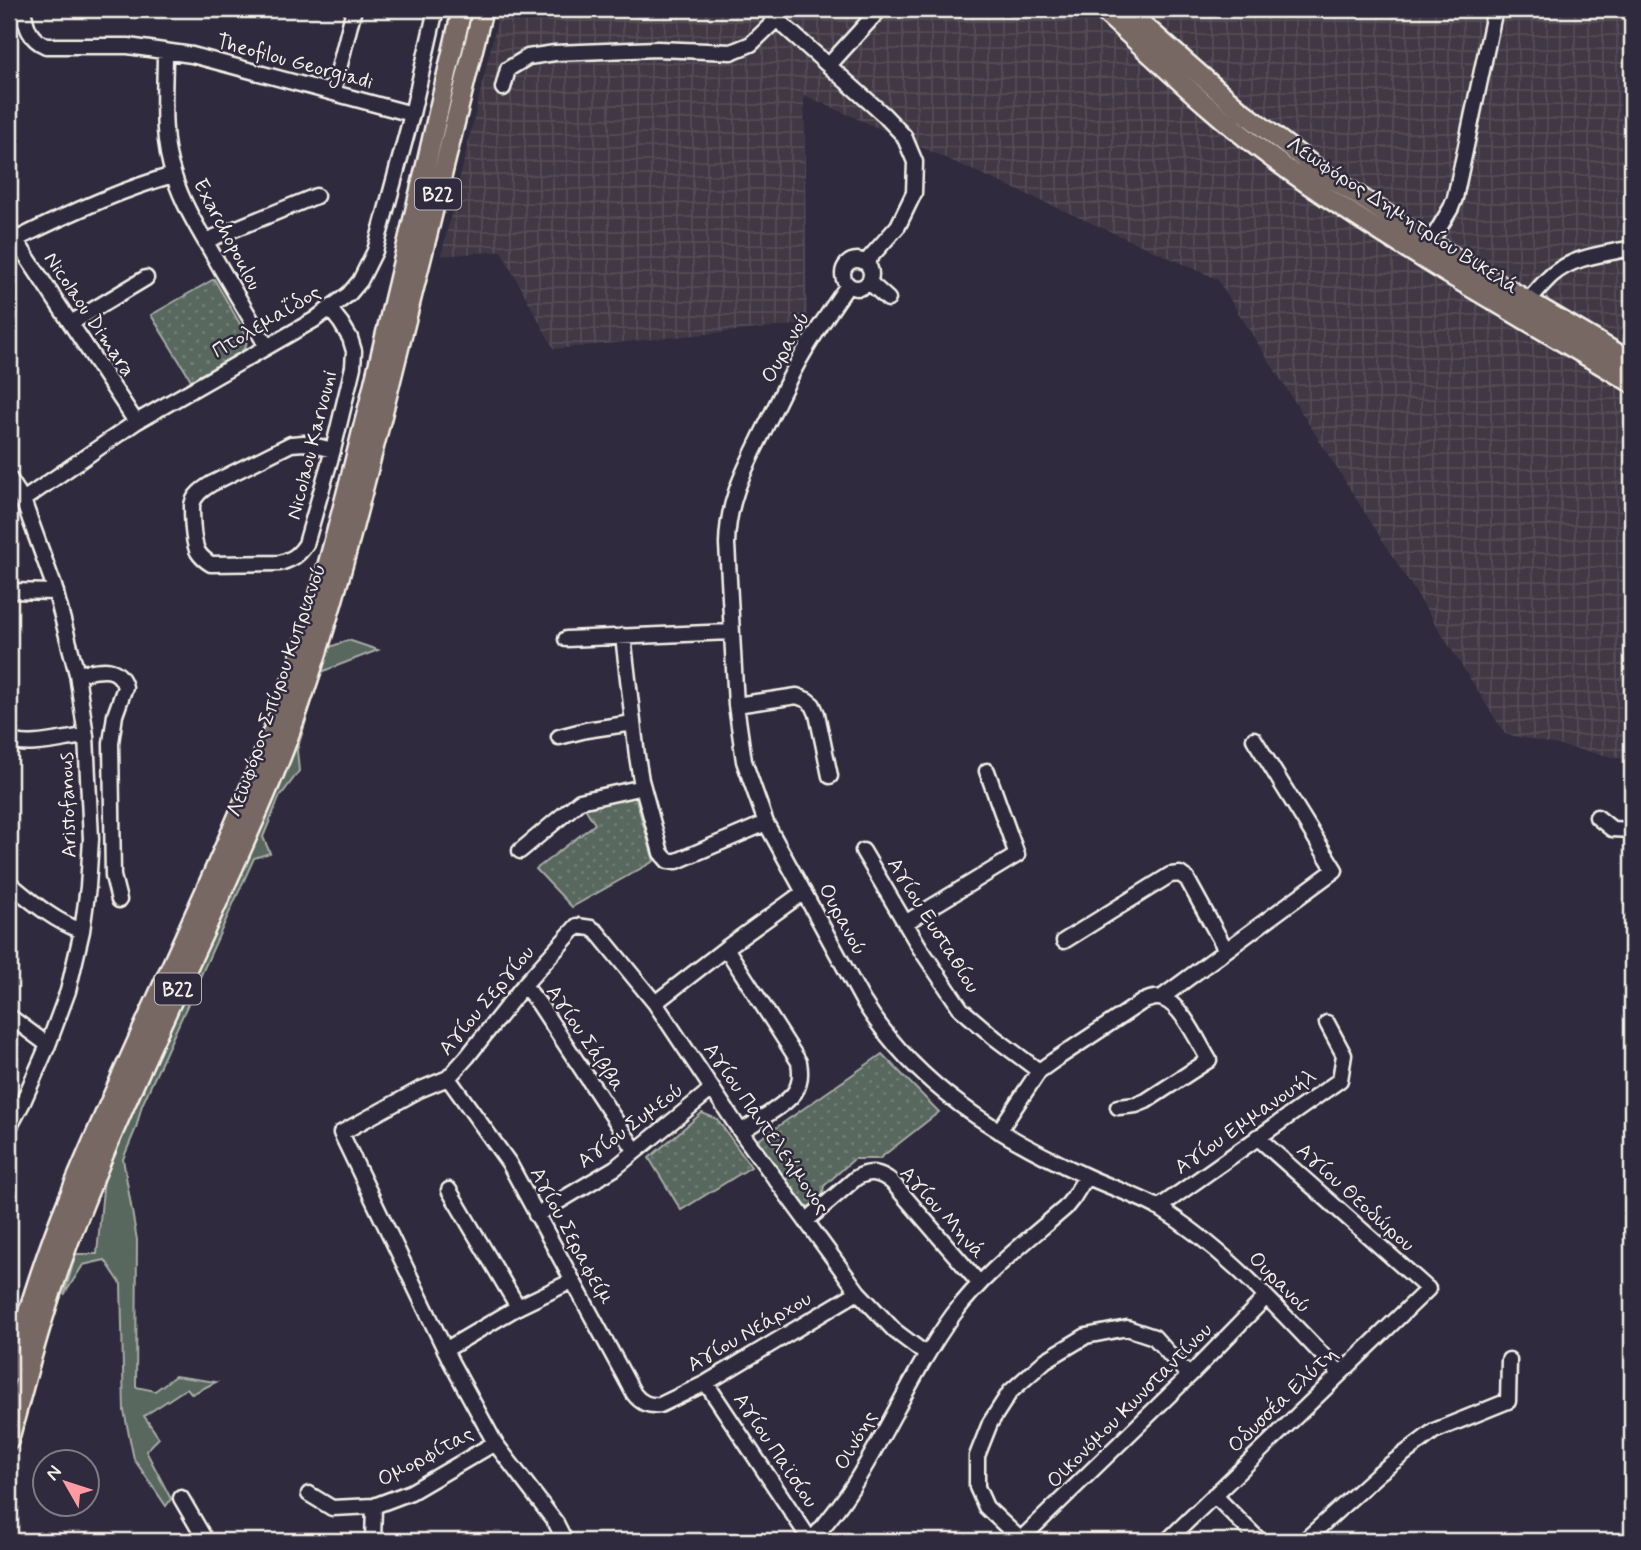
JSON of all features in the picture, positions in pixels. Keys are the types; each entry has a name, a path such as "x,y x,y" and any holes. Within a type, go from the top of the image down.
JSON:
{"main road":[{"name":"Λεωφόρος Σπύρου Κυπριανού","path":"9,1373 65,1206 232,832 308,633 333,548 404,261 462,9"},
{"name":"Λεωφόρος Σπύρου Κυπριανού","path":"9,1440 53,1283 82,1208 121,1113 248,836 284,749 321,640 348,551 483,9"},
{"name":"Λεωφόρος Δημητρίου Βικελά","path":"1101,9 1225,120 1267,155 1312,187 1368,225 1632,383"},
{"name":"Λεωφόρος Δημητρίου Βικελά","path":"1125,9 1239,109 1305,160 1430,243 1632,362"}],"street":[{"name":"Theofilou Georgiadi","path":"23,9 30,33 37,42 46,46 128,46 192,55 412,114"},
{"path":"333,92 355,9"},
{"name":"Πτολεμαΐδος","path":"23,500 136,422 330,309 360,281 371,259 412,114 436,9"},
{"path":"765,9 884,115 904,136 915,162 914,193 898,226 866,262"},
{"path":"829,65 880,9"},
{"path":"1430,243 1455,198 1495,9"},
{"path":"503,88 508,69 528,57 555,53 657,49 731,52 751,44 777,19"},
{"name":"Exarchopoulou","path":"165,52 164,117 173,175 205,241 267,347"},
{"path":"16,235 150,181 173,175"},
{"path":"205,241 316,196"},
{"name":"Nicolaou Dimara","path":"16,235 136,422"},
{"path":"1529,300 1564,266 1579,259 1632,248"},
{"path":"856,260 866,262 872,272 869,282 859,288 848,285 843,275 846,265 856,260"},
{"path":"71,323 146,278"},
{"path":"869,282 888,299"},
{"name":"Ουρανού","path":"848,285 795,367 747,465 731,504 728,521 736,705 744,761 766,823 863,1001 894,1045 918,1070 957,1104 1022,1146 1158,1208 1216,1249 1340,1373"},
{"name":"Nicolaou Karvouni","path":"330,309 350,338 354,351 353,367 333,450 310,534 300,554 291,560 280,562 211,564 198,553 192,513 194,499 202,490 291,443 304,443 333,450"},
{"name":"Aristofanous","path":"9,478 23,500 56,592 77,674 86,736 91,839 82,931 68,990 48,1045 9,1128"},
{"path":"9,591 56,592"},
{"path":"566,639 731,632"},
{"path":"623,636 637,756 661,853 668,861 677,861 766,823"},
{"path":"77,674 110,670 117,673 124,682 124,693 115,715 111,743 113,876 119,900"},
{"path":"736,705 797,696 807,700 817,714 830,776"},
{"path":"559,737 633,723"},
{"path":"9,740 13,743 31,743 86,736"},
{"path":"1161,998 1335,870 1254,740"},
{"path":"905,923 1017,855 987,771"},
{"path":"520,851 580,801 643,787"},
{"path":"1597,817 1612,829 1632,831"},
{"name":"Αγίου Ευσταθίου","path":"863,851 920,948 961,1009 1039,1071"},
{"path":"1064,941 1170,875 1180,874 1187,879 1226,950"},
{"path":"9,883 53,918 82,931"},
{"path":"655,1003 804,892"},
{"name":"Αγίου Σεργίου","path":"445,1350 341,1133 419,1090 448,1078 524,985 577,926"},
{"name":"Αγίου Παντελεήμονος","path":"577,926 591,928 597,932 655,1003 741,1132 858,1292 895,1331 927,1355"},
{"path":"726,948 799,1062 801,1073 800,1083 786,1103 741,1132"},
{"name":"Αγίου Σάββα","path":"524,985 635,1150"},
{"path":"999,1131 1039,1071 1142,1002 1161,998 1173,1004 1180,1012 1209,1060 1146,1101 1118,1107"},
{"path":"9,1016 48,1045"},
{"name":"Αγίου Εμμανουήλ","path":"1158,1208 1340,1080 1344,1055 1327,1023"},
{"name":"Αγίου Σεραφείμ","path":"448,1078 509,1163 634,1394 645,1404 660,1405"},
{"name":"Αγίου Συμεού","path":"536,1215 615,1168 712,1089"},
{"name":"Αγίου Θεοδώρου","path":"1257,1137 1428,1289"},
{"name":"Αγίου Μηνά","path":"806,1220 863,1174 876,1173 885,1176 979,1283"},
{"name":"Οινόης","path":"811,1541 857,1480 927,1355 955,1313 979,1283 1065,1208 1086,1177"},
{"path":"449,1190 518,1307"},
{"path":"565,1541 556,1523 495,1443 445,1350 518,1307 572,1282"},
{"name":"Οδυσσέα Ελύτη","path":"1167,1541 1428,1289"},
{"name":"Αγίου Νεάρχου","path":"660,1405 706,1383 858,1292"},
{"name":"Οικονόμου Κωνσταντίνου","path":"1020,1541 1266,1297"},
{"path":"1020,1541 986,1507 977,1487 977,1457 990,1423 1010,1392 1046,1360 1086,1336 1127,1328 1154,1337 1189,1376"},
{"path":"1304,1541 1379,1473 1434,1431 1508,1401 1509,1360"},
{"name":"Αγίου Παϊσίου","path":"706,1383 811,1541"},
{"name":"Ομορφίτας","path":"309,1494 332,1508 374,1506 411,1492 495,1443"},
{"path":"1214,1495 1260,1541"},
{"path":"181,1498 206,1541"},
{"name":"Ομορφίτας","path":"373,1541 374,1506"}],"shaded area":[{"path":"500,9 1632,9 1632,761 1505,734 1217,279 804,95 807,324 554,349 501,251 441,256"}],"green space":[{"path":"214,279 247,336 246,346 242,351 191,380 151,315"},
{"path":"348,640 378,650 321,672 297,750 299,771 279,798 263,837 270,853 254,858 142,1105 123,1159 137,1240 136,1387 155,1391 175,1376 216,1382 192,1394 187,1388 144,1416 159,1438 146,1451 171,1499 166,1506 134,1459 124,1411 121,1284 105,1260 83,1265 64,1295 76,1254 97,1254 104,1178 237,877 330,647"},
{"path":"634,793 654,861 572,907 536,869 595,824 583,805"},
{"path":"882,1054 939,1112 879,1159 854,1159 824,1186 821,1203 802,1208 757,1141"},
{"path":"702,1113 717,1119 751,1167 681,1210 649,1158"}]}
